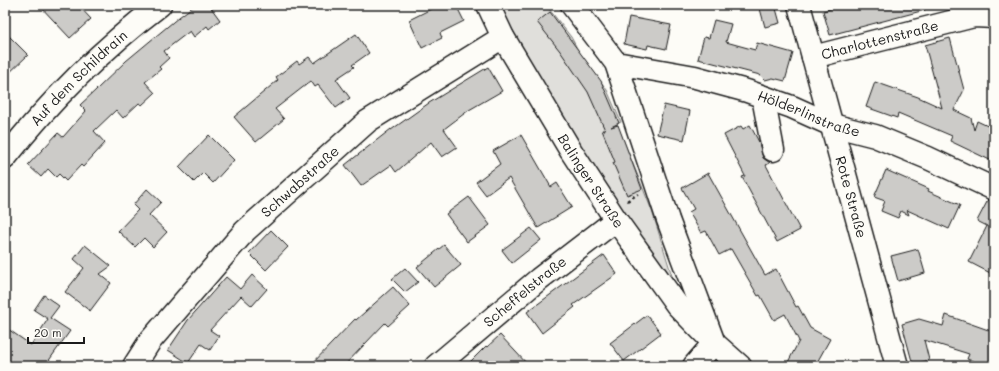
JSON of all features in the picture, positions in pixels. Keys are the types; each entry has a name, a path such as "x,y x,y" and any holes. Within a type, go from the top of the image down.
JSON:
{"street":[{"name":"Auf dem Schildrain","path":"5,158 55,99 131,27 160,5"},
{"name":"Balinger Straße","path":"488,5 503,38 571,152 613,215 677,305 714,343 740,366"},
{"name":"Balinger Straße","path":"572,5 616,63 668,220 714,343"},
{"name":"Rote Straße","path":"799,5 897,366"},
{"name":"Charlottenstraße","path":"813,57 982,13"},
{"name":"Schwabstraße","path":"134,366 150,341 245,231 368,121 503,38"},
{"name":"Hölderlinstraße","path":"616,63 695,77 763,97 792,107 832,125 875,136 928,158 994,190"},
{"path":"763,97 773,150"},
{"name":"Scheffelstraße","path":"436,366 613,215"},
{"path":"694,366 714,343"}],"path":[{"path":"613,215 656,184"}],"shaded area":[{"path":"499,5 551,5 549,9 571,37 578,50 607,90 621,122 617,124 652,211 676,289 579,148 512,32"}],"building":[{"path":"39,5 78,5 91,19 70,38"},
{"path":"195,5 209,5 220,20 209,29 207,26 194,37 190,31 164,51 169,58 159,67 161,69 145,82 155,93 142,105 139,103 123,118 116,110 94,131 105,143 83,167 81,165 66,181 59,174 56,177 48,169 41,177 28,165 58,133 63,137 86,111 80,105 126,61"},
{"path":"439,5 456,5 464,21 440,33 442,38 422,48 409,20"},
{"path":"759,5 775,5 780,23 765,27"},
{"path":"844,5 924,5 925,10 830,35 823,11"},
{"path":"550,12 601,81 619,123 611,127 618,125 642,189 627,195 613,163 615,162 602,130 605,130 588,92 560,51 537,22"},
{"path":"629,17 671,25 666,49 648,45 647,49 624,44"},
{"path":"714,20 731,24 726,42 755,50 757,43 793,53 785,81 773,78 765,80 760,75 698,59 704,37 709,38"},
{"path":"5,32 28,55 5,77"},
{"path":"356,34 369,53 352,65 354,67 336,79 350,98 336,108 318,85 315,87 311,81 275,109 284,119 256,142 234,117 278,80 276,77 297,61 299,64 309,57 314,63"},
{"path":"950,38 964,90 954,110 971,118 974,130 977,121 994,129 994,162 950,141 952,136 898,113 897,118 866,107 875,82 918,97 942,108 925,45"},
{"path":"488,67 502,91 469,110 444,129 457,147 442,157 431,142 396,172 391,165 361,186 345,165 391,129 429,103"},
{"path":"664,105 690,111 684,140 657,134"},
{"path":"750,125 759,142 763,158 770,163 766,165 800,230 777,242 742,177 745,176 724,135 741,126 743,129"},
{"path":"209,135 234,160 213,183 203,173 194,182 179,167"},
{"path":"521,135 551,187 557,183 572,207 538,228 509,178 486,195 476,182 500,164 493,151"},
{"path":"886,170 929,189 928,191 960,205 949,229 907,210 909,215 901,211 898,218 881,211 885,201 874,197"},
{"path":"708,173 765,275 776,269 796,307 798,306 810,328 830,339 815,366 786,366 799,341 785,314 774,320 760,295 758,296 731,249 719,255 706,231 701,233 689,212 694,209 682,188"},
{"path":"147,189 161,202 149,215 167,232 153,247 144,238 135,247 118,231 138,210 133,205"},
{"path":"469,197 490,225 467,242 446,214"},
{"path":"988,200 994,201 994,275 969,262 987,226 977,221"},
{"path":"531,228 541,240 512,263 502,250"},
{"path":"271,230 288,247 266,270 249,253"},
{"path":"85,245 111,266 100,274 111,283 90,311 65,292 84,268 74,259"},
{"path":"444,245 461,265 434,287 417,267"},
{"path":"918,249 925,273 898,281 891,256"},
{"path":"604,255 617,274 573,305 575,307 542,333 527,312"},
{"path":"405,268 418,282 405,292 392,279"},
{"path":"252,275 267,289 252,306 241,296 210,330 219,336 210,350 201,344 188,363 168,350 188,320 226,277 240,289"},
{"path":"393,287 410,306 388,326 385,323 344,366 310,366 355,319 356,320"},
{"path":"44,295 59,306 50,318 70,331 45,366 11,366 5,362 5,327 31,345 48,319 34,310"},
{"path":"647,315 661,333 624,361 610,343"},
{"path":"946,315 994,332 994,366 987,366 967,359 969,354 924,340 929,360 913,365 902,324 919,319 943,326"},
{"path":"500,335 529,366 466,366 486,346 487,347"}]}
